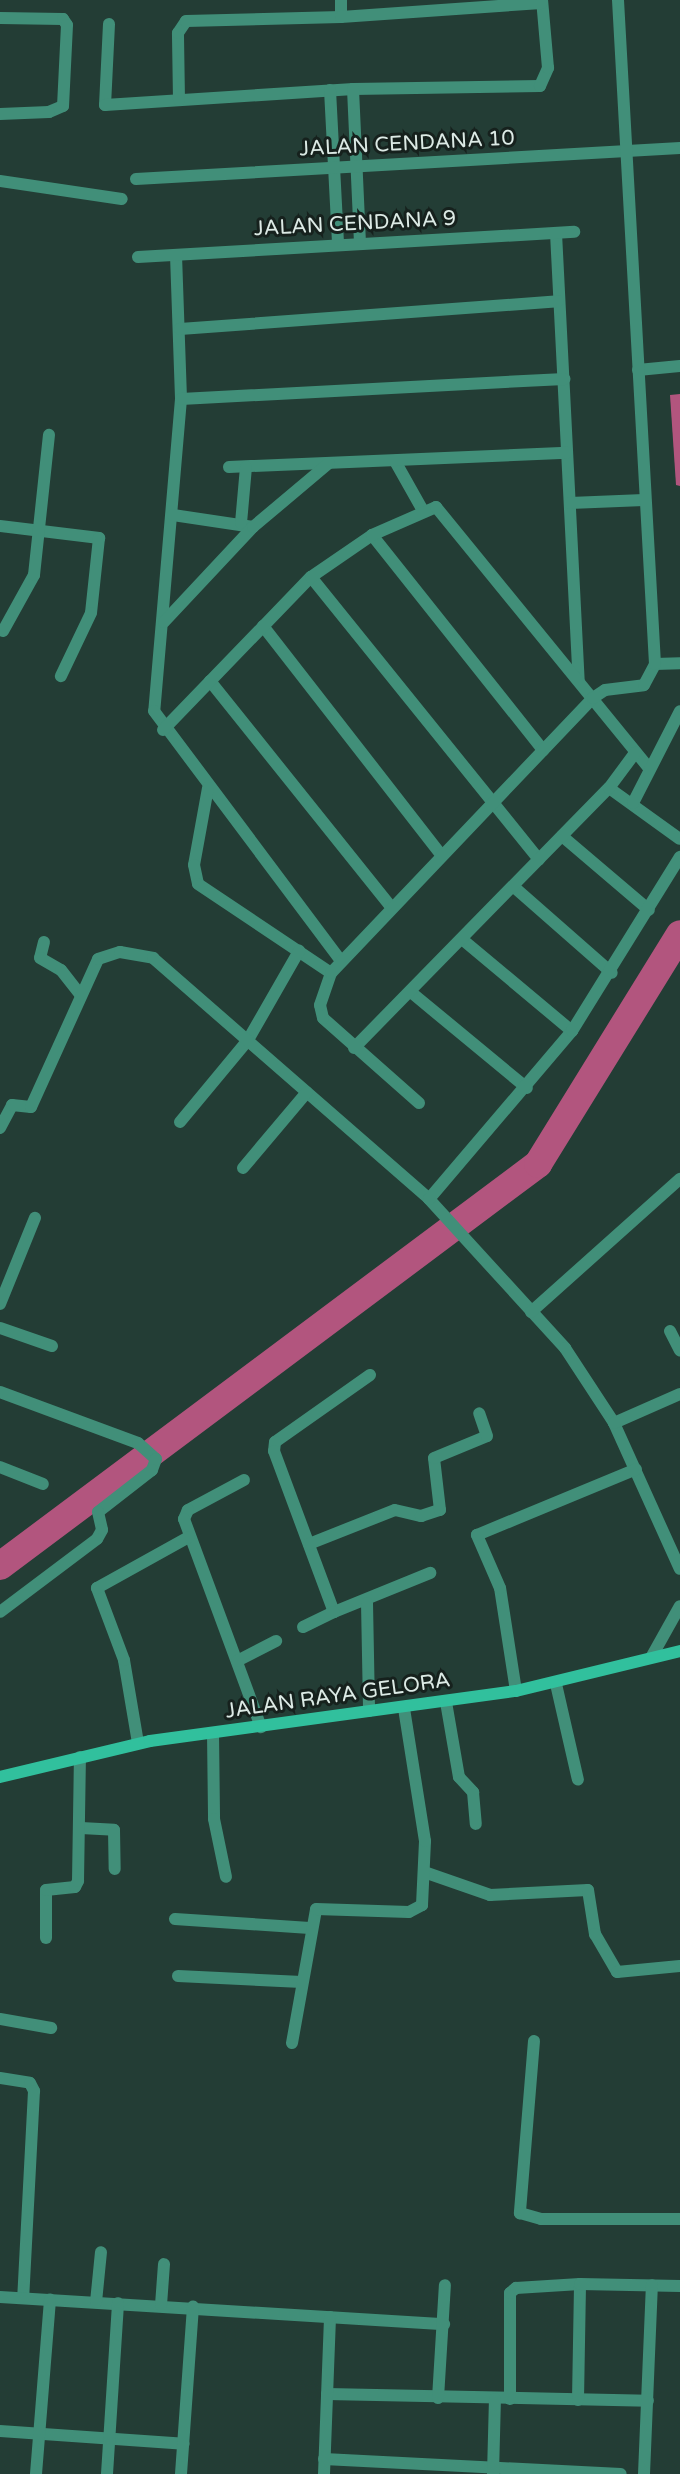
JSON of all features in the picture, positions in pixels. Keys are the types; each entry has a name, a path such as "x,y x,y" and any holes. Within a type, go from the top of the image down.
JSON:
{"street":[{"path":"341,0 341,18"},
{"path":"419,1103 354,1048 320,1012 331,973 340,960 490,802 593,698 605,690 644,684 655,664 644,500 618,0"},
{"path":"109,24 105,105 330,90 540,86 548,68 542,2 341,18 186,21 178,33 179,99"},
{"path":"0,18 63,19 67,25 63,106 49,112 0,114"},
{"path":"353,89 360,241"},
{"path":"330,90 338,243"},
{"name":"JALAN CENDANA 10","path":"136,179 680,148"},
{"path":"0,181 122,199"},
{"name":"JALAN CENDANA 9","path":"138,257 360,241 574,232"},
{"path":"556,233 579,680"},
{"path":"176,255 182,399 164,622 154,695 163,730 340,960"},
{"path":"180,329 558,301"},
{"path":"638,370 680,366"},
{"path":"182,399 564,379"},
{"path":"3,631 34,575 49,435"},
{"path":"229,466 329,464 567,453"},
{"path":"395,461 422,509"},
{"path":"164,622 247,525 329,464"},
{"path":"246,467 247,525"},
{"path":"570,503 644,500"},
{"path":"163,730 311,577 372,535 422,509 443,510 649,768"},
{"path":"173,515 247,525"},
{"path":"0,526 99,538 91,613 61,676"},
{"path":"372,535 543,750"},
{"path":"311,577 490,802 540,860"},
{"path":"263,627 441,855"},
{"path":"655,664 680,663"},
{"path":"210,681 391,907"},
{"path":"633,803 680,711"},
{"path":"354,1048 412,993 609,788 635,753"},
{"path":"208,788 194,865 198,884 331,973"},
{"path":"609,788 633,803 680,839"},
{"path":"562,836 649,910"},
{"path":"429,1199 527,1088 572,1031 612,973 680,857"},
{"path":"514,887 612,973"},
{"path":"463,940 572,1031"},
{"path":"44,942 40,958 61,970 80,994"},
{"path":"180,1122 248,1041 299,951"},
{"path":"0,1128 12,1106 32,1107 80,994 101,956 148,956 429,1199 459,1235 565,1348 614,1423 680,1569"},
{"path":"412,993 527,1088"},
{"path":"243,1168 307,1092"},
{"path":"531,1312 680,1179"},
{"path":"0,1304 35,1218"},
{"path":"0,1328 52,1346"},
{"path":"670,1331 680,1351"},
{"path":"334,1612 273,1445 370,1375"},
{"path":"0,1392 138,1443 156,1459 152,1470 98,1512 102,1530 97,1539 0,1612"},
{"path":"614,1423 680,1394"},
{"path":"309,1544 395,1510 421,1516 440,1510 434,1458 487,1436 479,1413"},
{"path":"0,1467 43,1484"},
{"path":"516,1691 500,1588 477,1535 636,1469"},
{"path":"244,1480 185,1513 189,1537 261,1727"},
{"path":"138,1743 124,1660 96,1588 189,1537"},
{"path":"303,1626 334,1612 367,1603 429,1573"},
{"path":"367,1603 369,1711"},
{"path":"652,1656 680,1606"},
{"path":"237,1661 276,1641"},
{"name":"JALAN RAYA GELORA","path":"0,1777 138,1743 404,1708 555,1684 652,1656 680,1651"},
{"path":"555,1684 578,1780"},
{"path":"446,1702 459,1777 473,1792 476,1824"},
{"path":"292,2043 310,1928 321,1907 419,1908 427,1873 404,1708"},
{"path":"213,1733 214,1819 226,1877"},
{"path":"46,1938 46,1890 77,1885 81,1828 80,1757"},
{"path":"81,1828 114,1830 115,1869"},
{"path":"427,1873 490,1894 588,1890 595,1935 617,1972 680,1966"},
{"path":"175,1919 310,1928"},
{"path":"178,1976 302,1982"},
{"path":"0,2019 51,2028"},
{"path":"534,2040 520,2213 541,2219 680,2219"},
{"path":"0,2078 30,2083 34,2091 23,2298"},
{"path":"96,2302 101,2252"},
{"path":"161,2305 164,2264"},
{"path":"578,2400 580,2284"},
{"path":"510,2399 510,2293 516,2288 580,2284 680,2286"},
{"path":"438,2398 445,2285"},
{"path":"644,2474 652,2285"},
{"path":"0,2297 193,2306 444,2324"},
{"path":"36,2474 50,2300"},
{"path":"107,2474 118,2303"},
{"path":"181,2474 193,2306"},
{"path":"324,2474 330,2317"},
{"path":"327,2394 648,2401"},
{"path":"493,2471 495,2398"},
{"path":"0,2431 183,2444"},
{"path":"324,2459 493,2471 621,2474"}],"shaded area":[{"path":"680,394 680,486 676,485 670,395"}],"waterway":[{"path":"0,1566 538,1164 680,934"}]}
